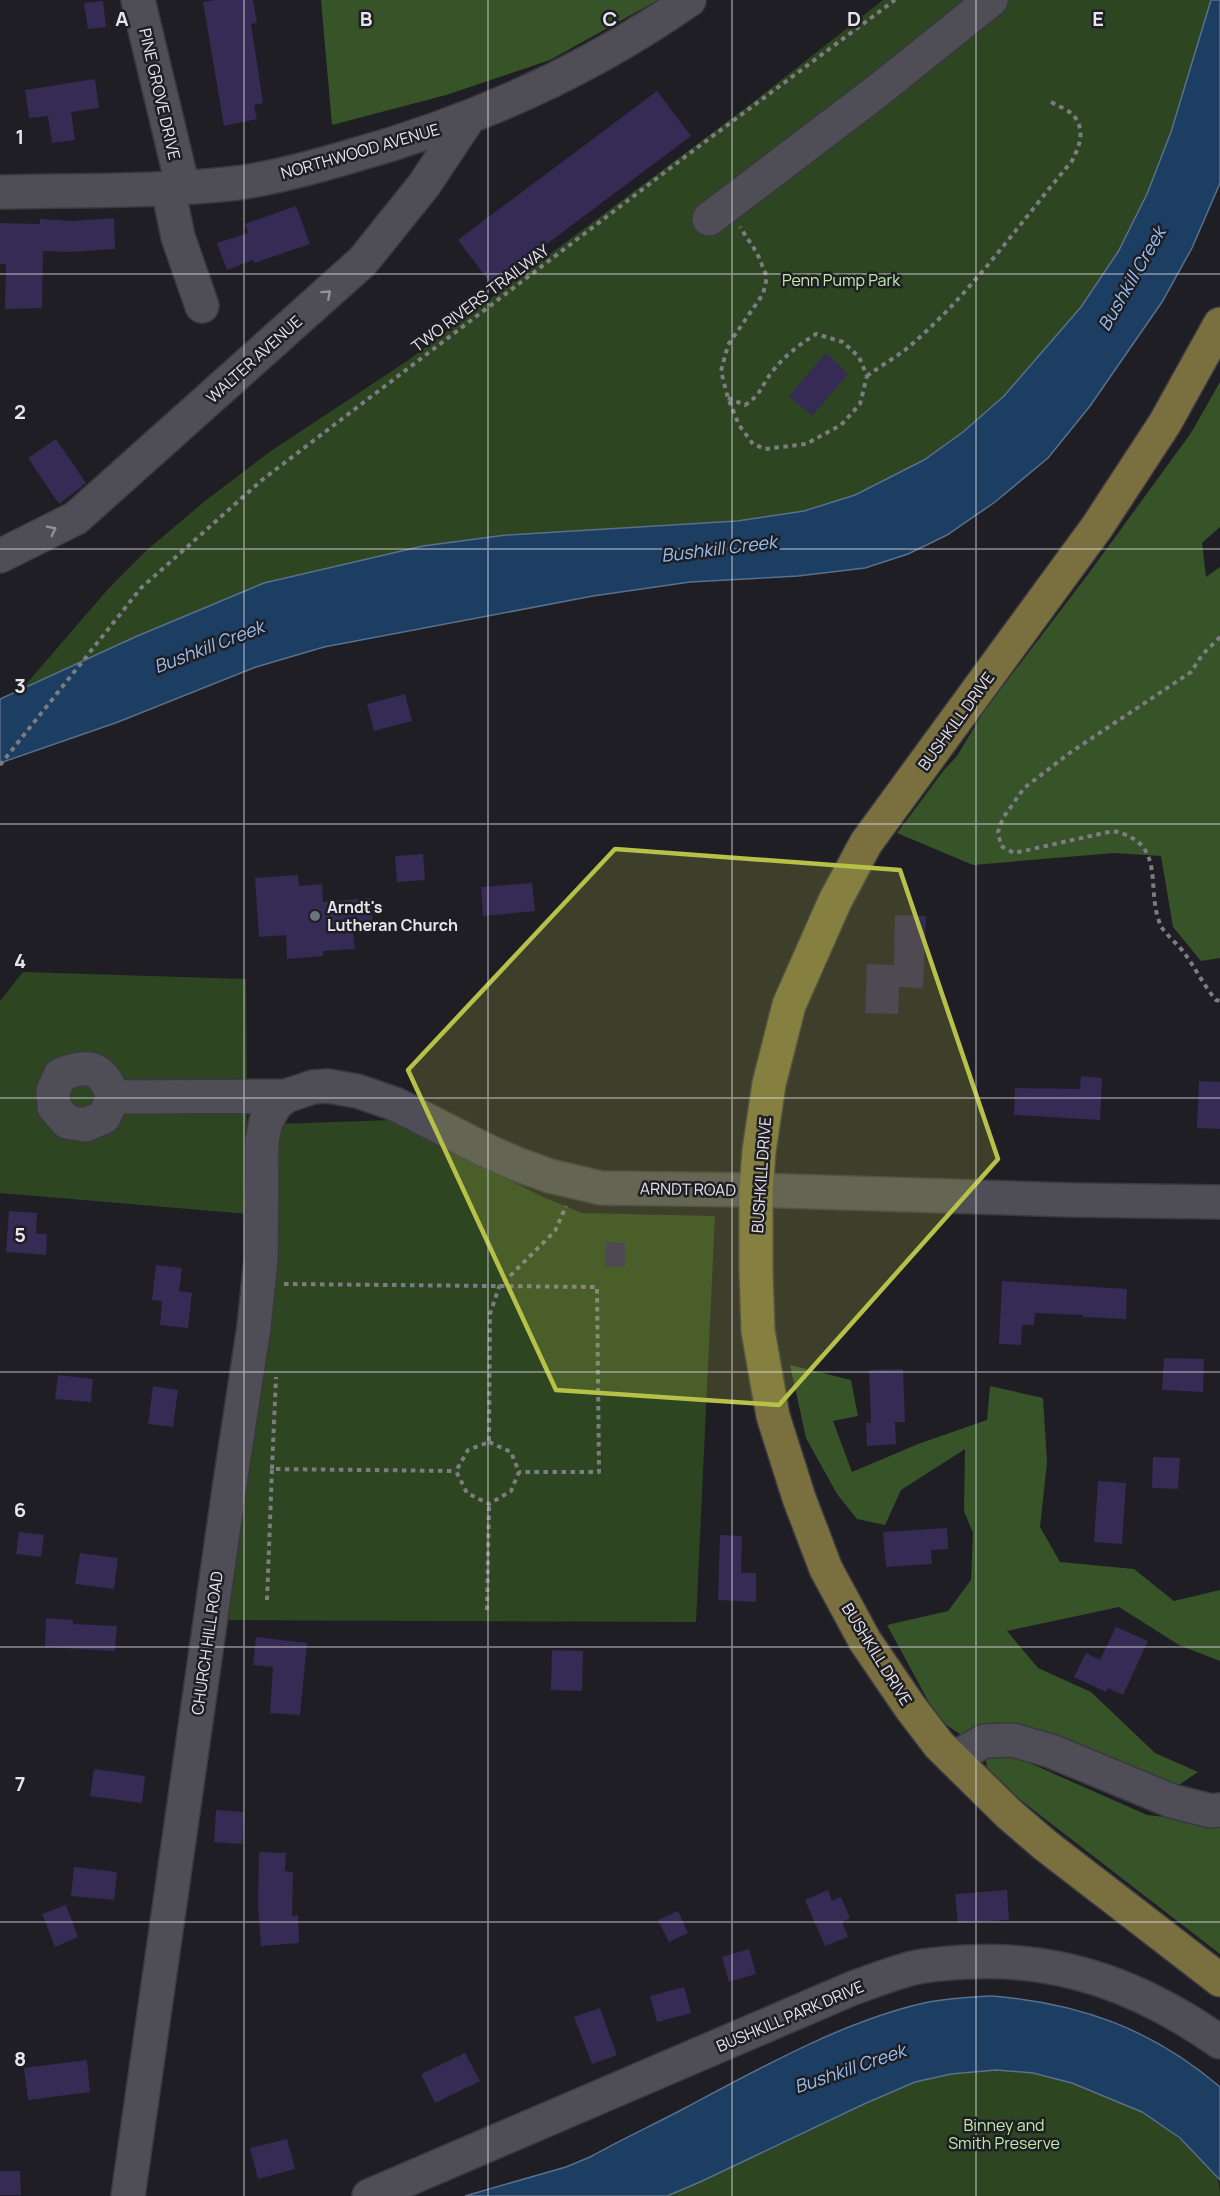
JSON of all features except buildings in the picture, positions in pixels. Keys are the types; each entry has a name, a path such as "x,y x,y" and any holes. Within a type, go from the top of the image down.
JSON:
{"main road":[{"name":"BUSHKILL DRIVE","path":"1220,324 1165,423 1097,527 866,843 835,901 793,996 779,1039 769,1084 756,1190 758,1330 773,1416 799,1498 826,1569 866,1641 910,1707 939,1745 1009,1814 1045,1845 1220,1980"}],"street":[{"name":"PINE GROVE DRIVE","path":"138,0 175,188 178,237 202,306"},
{"name":"NORTHWOOD AVENUE","path":"0,192 175,188 239,182 301,170 390,146 468,119 547,84 617,47 689,0"},
{"path":"716,215 991,0"},
{"name":"WALTER AVENUE","path":"0,556 76,518 363,261 424,185 468,119"},
{"name":"ARNDT ROAD","path":"113,1098 286,1096 298,1090 328,1086 366,1094 417,1114 519,1165 577,1184 601,1188 1220,1202"},
{"name":"CHURCH HILL ROAD","path":"128,2196 226,1507 254,1327 261,1258 262,1141 270,1112 286,1096"},
{"path":"953,1759 984,1742 1013,1740 1051,1750 1172,1801 1211,1811 1220,1810"},
{"name":"BUSHKILL PARK DRIVE","path":"369,2196 853,1988 915,1968 947,1963 1015,1961 1052,1966 1084,1974 1139,1994 1168,2008 1220,2042"}],"path":[{"name":"TWO RIVERS TRAILWAY","path":"0,765 141,588 262,480 666,171 895,0"},
{"path":"867,376 905,350 947,309 990,261 1072,161 1080,146 1081,133 1074,116 1049,101"},
{"path":"716,215 740,227 757,253 767,277 763,294 728,345 721,371 728,398 739,425 753,444 765,449 806,444 841,425 860,405 867,376 859,357 843,342 816,334 796,347 772,372 758,396 745,405 728,398"},
{"path":"1220,637 1202,655 1191,672 1071,752 1024,788 1003,818 998,832 1001,846 1014,853 1113,831 1124,833 1135,840 1149,854 1158,916 1162,928 1187,956 1216,1000 1220,1001"},
{"path":"489,1442 490,1314 499,1287 555,1231 577,1184"},
{"path":"280,1284 597,1287 599,1472 519,1472"},
{"path":"267,1600 276,1376"},
{"path":"456,1471 468,1450 489,1442 511,1452 519,1472 511,1491 489,1504"},
{"path":"272,1469 456,1471"},
{"path":"456,1471 467,1493 489,1504"},
{"path":"487,1610 489,1504"}],"highlighted area":[{"path":"615,849 900,870 998,1159 779,1405 556,1390 408,1070"}],"green space":[{"path":"321,0 658,0 550,60 446,95 332,125"},
{"name":"Penn Pump Park","path":"883,0 1211,0 1171,132 1147,194 1118,252 1081,307 1004,396 963,432 924,460 855,495 804,511 737,521 506,535 423,546 264,583 135,637 21,690 109,588 147,550 205,501 268,453 407,361 748,106"},
{"path":"1220,382 1220,527 1202,543 1206,577 1220,567 1220,958 1201,961 1173,927 1161,856 1114,853 973,865 897,833 957,756 984,711 1191,433"},
{"path":"23,972 246,979 248,1214 0,1193 0,1001"},
{"path":"392,1120 543,1197 582,1213 715,1216 696,1622 221,1620 277,1124"},
{"path":"790,1365 851,1380 858,1416 833,1421 852,1472 918,1444 987,1420 990,1386 1043,1398 1047,1462 1040,1527 1060,1562 1134,1569 1174,1601 1220,1590 1220,1661 1179,1645 1119,1607 1007,1631 1038,1668 1091,1692 1155,1753 1198,1772 1173,1789 982,1730 961,1735 938,1719 887,1625 948,1611 971,1580 973,1533 964,1511 965,1449 901,1490 885,1525 857,1519 837,1494 806,1438"},
{"path":"1014,1756 1147,1815 1220,1823 1220,1954 987,1774 986,1759"},
{"name":"Binney and Smith Preserve","path":"996,2070 1033,2073 1077,2084 1119,2100 1139,2111 1176,2136 1209,2166 1216,2175 1220,2196 667,2196 915,2082 951,2074"}],"water":[{"name":"Bushkill Creek","path":"1211,0 1220,0 1220,183 1192,248 1162,302 1090,406 1048,458 995,502 947,535 908,554 865,568 798,576 690,582 593,596 324,647 256,667 118,722 0,763 0,699 135,637 264,583 423,546 506,535 737,521 804,511 855,495 924,460 963,432 1004,396 1081,307 1118,252 1147,194 1171,132"},
{"name":"Bushkill Creek","path":"992,1996 1055,2005 1114,2022 1168,2049 1220,2087 1220,2180 1180,2138 1142,2112 1072,2083 1033,2073 996,2070 951,2074 915,2082 667,2196 465,2196 566,2167 590,2157 803,2047 863,2021 924,2003"}],"place":[{"name":"Arndt's Lutheran Church","path":"315,916"}]}
